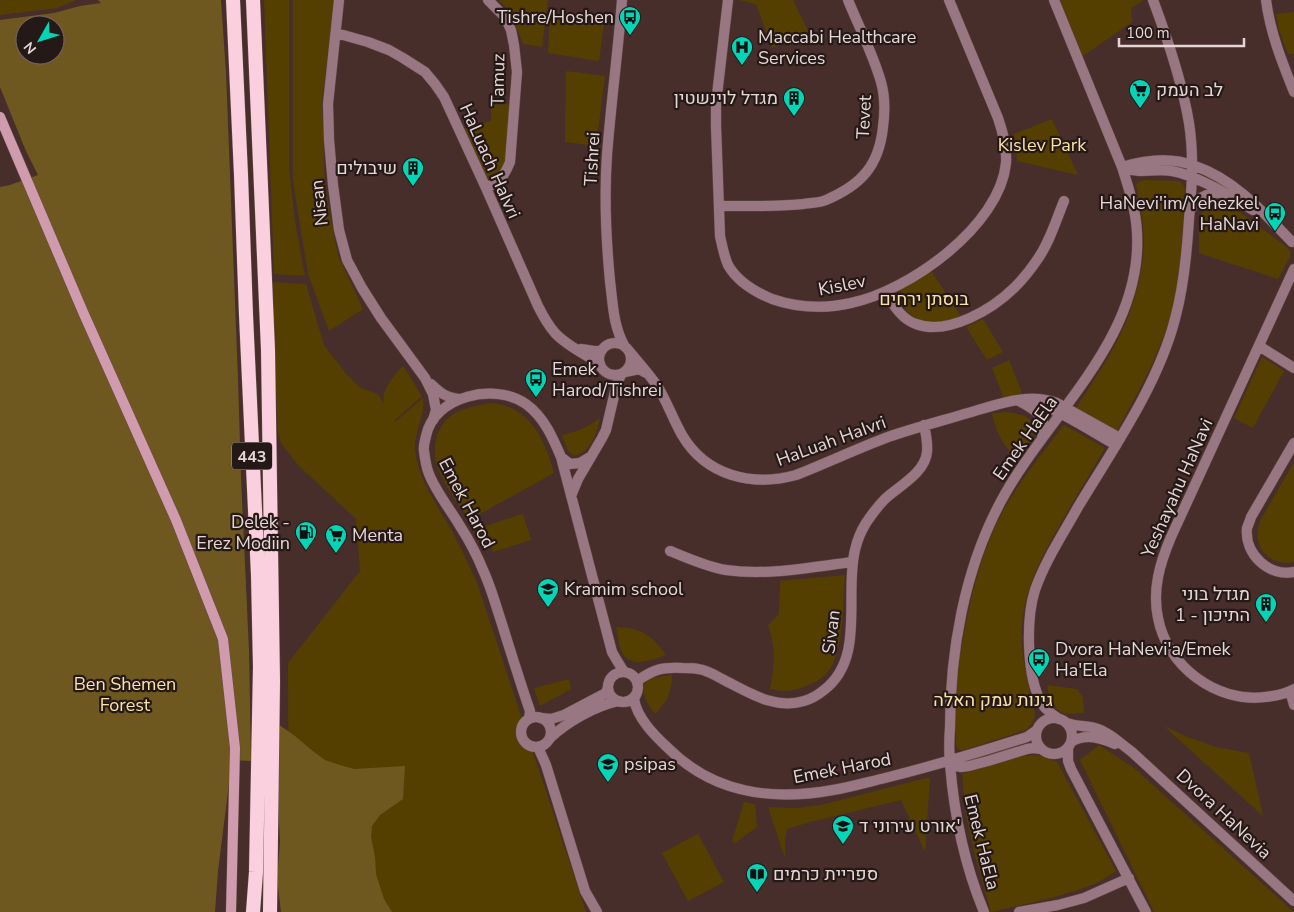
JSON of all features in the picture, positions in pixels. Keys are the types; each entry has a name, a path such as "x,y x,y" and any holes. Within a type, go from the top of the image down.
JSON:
{"highway":[{"name":"443","path":"234,0 260,667 256,872 253,912"},
{"name":"443","path":"253,0 268,350 273,681 270,912"}],"main road":[{"path":"0,117 83,312 176,520 222,639 235,748 231,912"}],"street":[{"name":"Nisan","path":"339,0 328,104 332,176 339,230 347,260 362,288 381,318 425,378 435,401 434,420"},
{"name":"Tamuz","path":"486,188 502,178 510,162 516,72 511,30 504,17 488,0"},
{"name":"Tishrei","path":"603,349 613,331 614,320 609,266 606,192 607,156 622,0"},
{"name":"Kislev","path":"728,0 716,104 720,236 728,264 736,276 746,285 761,295 786,304 810,307 852,303 886,291 902,282 949,252 980,222 991,205 1000,185 1006,164 1006,147 998,118 949,0"},
{"name":"Tevet","path":"719,206 793,205 825,200 852,186 871,167 878,155 882,140 884,101 876,67 848,0"},
{"name":"Emek HaEla","path":"984,912 964,851 949,762 954,657 965,599 989,526 1000,503 1013,481 1096,363 1112,336 1120,321 1136,269 1137,226 1133,203 1122,167 1054,0"},
{"path":"1146,912 1071,769 1068,761 1071,731 1062,720 1043,705 1034,684 1030,652 1031,608 1040,576 1118,442 1152,379 1171,335 1181,294 1188,246 1193,165 1189,124 1178,72 1153,0"},
{"path":"1266,0 1277,49 1294,92"},
{"name":"HaLuach HaIvri","path":"336,33 389,50 425,72 435,84 444,97 546,321 566,343 601,367"},
{"path":"1122,167 1139,162 1165,161 1193,165 1205,170 1235,188 1293,243"},
{"path":"1122,167 1138,172 1163,170 1174,172 1226,193 1258,213 1293,243"},
{"path":"1190,210 1194,203 1204,196 1213,193 1226,193"},
{"path":"886,291 898,312 907,320 926,327 948,325 976,315 1004,297 1027,273 1050,236 1064,201"},
{"name":"Yeshayahu HaNavi","path":"1292,690 1275,696 1259,698 1241,697 1224,693 1192,674 1170,649 1162,634 1158,618 1156,589 1158,572 1163,558 1294,269"},
{"name":"Tishrei","path":"614,320 620,338 627,349"},
{"path":"571,496 578,479 606,430 616,383 631,362 631,356 627,349 615,343 603,349 584,351 573,347"},
{"path":"1259,346 1294,368"},
{"path":"603,349 599,359 608,382 612,403"},
{"name":"HaLuah HaIvri","path":"627,349 651,377 690,447 713,467 728,474 745,478 762,480 781,479 796,475 873,443 924,425 1027,398 1048,400 1063,411 1118,442"},
{"path":"601,367 606,373 612,375 639,369 651,377"},
{"name":"Nisan","path":"425,378 445,396 460,399"},
{"name":"Emek Harod","path":"529,719 530,711 484,572 469,542 429,474 424,448 427,432 439,412 449,404 473,395 492,392 515,397 526,404 544,423 560,457 612,652 624,672"},
{"path":"1014,401 1033,409 1043,421 1044,432 1041,441"},
{"name":"Sivan","path":"637,681 651,671 665,668 698,669 709,672 764,700 791,704 816,696 828,687 838,676 848,652 854,551 860,534 875,510 918,470 925,461 927,442 924,425"},
{"path":"1294,443 1247,527 1249,545 1258,561 1273,571 1294,572"},
{"path":"560,457 570,464 580,463 591,457"},
{"path":"670,551 708,565 743,572 780,571 853,562"},
{"path":"619,672 630,673 637,681 638,690 636,695 628,702 618,701 606,704 568,723 547,742 538,747 527,744 522,737 522,726 529,719 541,718 550,719 564,715 606,693 612,677 619,672"},
{"path":"608,687 608,692 618,701"},
{"path":"1292,690 1294,705"},
{"name":"Emek Harod","path":"636,695 634,699 635,705 640,716 672,753 704,776 721,784 758,794 794,795 825,791 949,762"},
{"path":"541,718 550,727 550,738"},
{"path":"949,762 1027,737 1048,719 1062,720"},
{"name":"Dvora HaNevia","path":"1062,720 1071,725 1086,726 1107,733 1132,752 1294,901"},
{"path":"1037,730 1036,740 1041,749 1046,753 1058,754 1063,752 1069,745"},
{"name":"Dvora HaNevia","path":"1069,745 1086,736 1102,739 1132,752"},
{"path":"538,747 546,765 585,891 597,912"},
{"path":"949,762 960,767 968,766 1027,749 1041,749"},
{"path":"1019,912 1084,898 1129,878"}],"green space":[{"path":"0,0 76,0 57,8 0,15"},
{"name":"Ben Shemen Forest","path":"98,0 221,0 226,73 249,651 251,761 232,760 218,871 215,912 0,912 0,187 38,175 26,151 0,87 0,20 15,18 15,65 65,65 65,15 39,15 101,3"},
{"path":"264,0 289,0 289,168 295,222 305,276 274,274"},
{"path":"293,0 334,0 322,103 325,188 338,255 363,309 329,331 308,274 293,181"},
{"path":"499,0 548,0 542,47 523,44 510,15"},
{"path":"739,0 793,0 809,33 772,48 756,4"},
{"path":"1060,0 1144,0 1131,8 1132,22 1083,56"},
{"path":"1294,12 1294,54 1288,54 1279,30 1276,14"},
{"path":"550,16 604,24 599,61 548,53"},
{"path":"566,71 605,76 596,146 565,142"},
{"path":"510,104 506,157 499,175 490,179 485,177 464,128 491,121 491,105"},
{"name":"Kislev Park","path":"1052,119 1078,175 1017,161 1014,134"},
{"path":"1145,180 1179,181 1185,189 1179,270 1174,302 1165,333 1146,376 1117,431 1076,408 1116,343 1131,310 1137,291 1144,250 1144,237 1136,184"},
{"path":"1216,199 1225,201 1290,250 1290,257 1278,279 1199,253 1199,230 1202,214 1209,202"},
{"name":"בוסתן ירחים","path":"931,271 961,316 944,322 934,323 914,317 903,306 900,297 903,288"},
{"path":"272,282 306,284 324,345 347,375 361,388 378,394 384,404 386,388 403,366 422,396 394,421 423,398 423,411 415,444 420,472 477,583 586,912 289,912 288,663 360,571 356,519 298,465 281,443 278,433"},
{"path":"983,319 1003,352 987,360 966,327"},
{"path":"1262,357 1284,371 1253,428 1234,418"},
{"path":"1009,360 1022,393 1004,398 992,368"},
{"path":"492,403 516,411 534,427 546,449 554,473 469,520 439,471 435,455 436,439 443,424 455,413 478,405"},
{"path":"1005,412 1026,417 1033,426 1034,431 1030,441 1016,459 1001,438 992,414"},
{"path":"600,418 595,436 589,446 580,454 574,456 568,451 562,435 582,429"},
{"name":"גינות עמק האלה","path":"1064,425 1105,448 1049,544 1034,576 1024,608 1022,643 1025,670 1035,714 1034,719 1026,730 959,750 956,746 958,673 970,606 983,556 1004,509 1032,466"},
{"path":"1294,462 1294,562 1285,563 1269,558 1264,552 1260,546 1258,530 1260,521"},
{"path":"523,514 531,540 493,552 485,526"},
{"path":"845,575 840,640 833,664 823,677 811,684 785,691 770,689 774,657 768,625 779,614 780,581"},
{"path":"616,627 633,629 645,634 656,642 666,655 641,662 629,660 624,656 619,645"},
{"path":"672,675 668,696 655,714 645,697 644,684 651,678"},
{"path":"569,679 571,689 540,706 534,688"},
{"path":"1047,685 1077,689 1083,698 1084,713 1068,714 1059,711 1052,701"},
{"path":"278,724 325,760 340,765 354,769 405,766 403,799 380,815 372,826 371,837 376,874 384,899 392,912 281,912 277,879 280,842"},
{"path":"1164,726 1216,747 1249,753 1263,816"},
{"path":"1099,745 1134,768 1294,912 1154,912 1080,760"},
{"path":"1039,755 1057,762 1116,871 1099,882 1081,889 991,912 966,816 962,774 1020,756"},
{"path":"930,777 925,852 901,800 787,829 785,858 768,807 795,808 821,805"},
{"path":"744,802 755,804 757,827 735,843 732,841"},
{"path":"698,834 724,882 688,901 662,853"}],"place":[{"name":"Tishre/Hoshen","path":"630,36"},
{"name":"Maccabi Healthcare Services","path":"742,66"},
{"name":"לב העמק","path":"1140,109"},
{"name":"מגדל לוינשטין","path":"794,117"},
{"name":"שיבולים","path":"413,187"},
{"name":"HaNevi'im/Yehezkel HaNavi","path":"1275,232"},
{"name":"Emek Harod/Tishrei","path":"536,398"},
{"name":"Delek - Erez Modiin","path":"306,551"},
{"name":"Menta","path":"336,554"},
{"name":"Kramim school","path":"548,608"},
{"name":"מגדל בוני התיכון - 1","path":"1266,623"},
{"name":"Dvora HaNevi'a/Emek Ha'Ela","path":"1039,678"},
{"name":"psipas","path":"608,783"},
{"name":"אורט עירוני ד'","path":"843,845"},
{"name":"ספריית כרמים","path":"757,893"}]}
